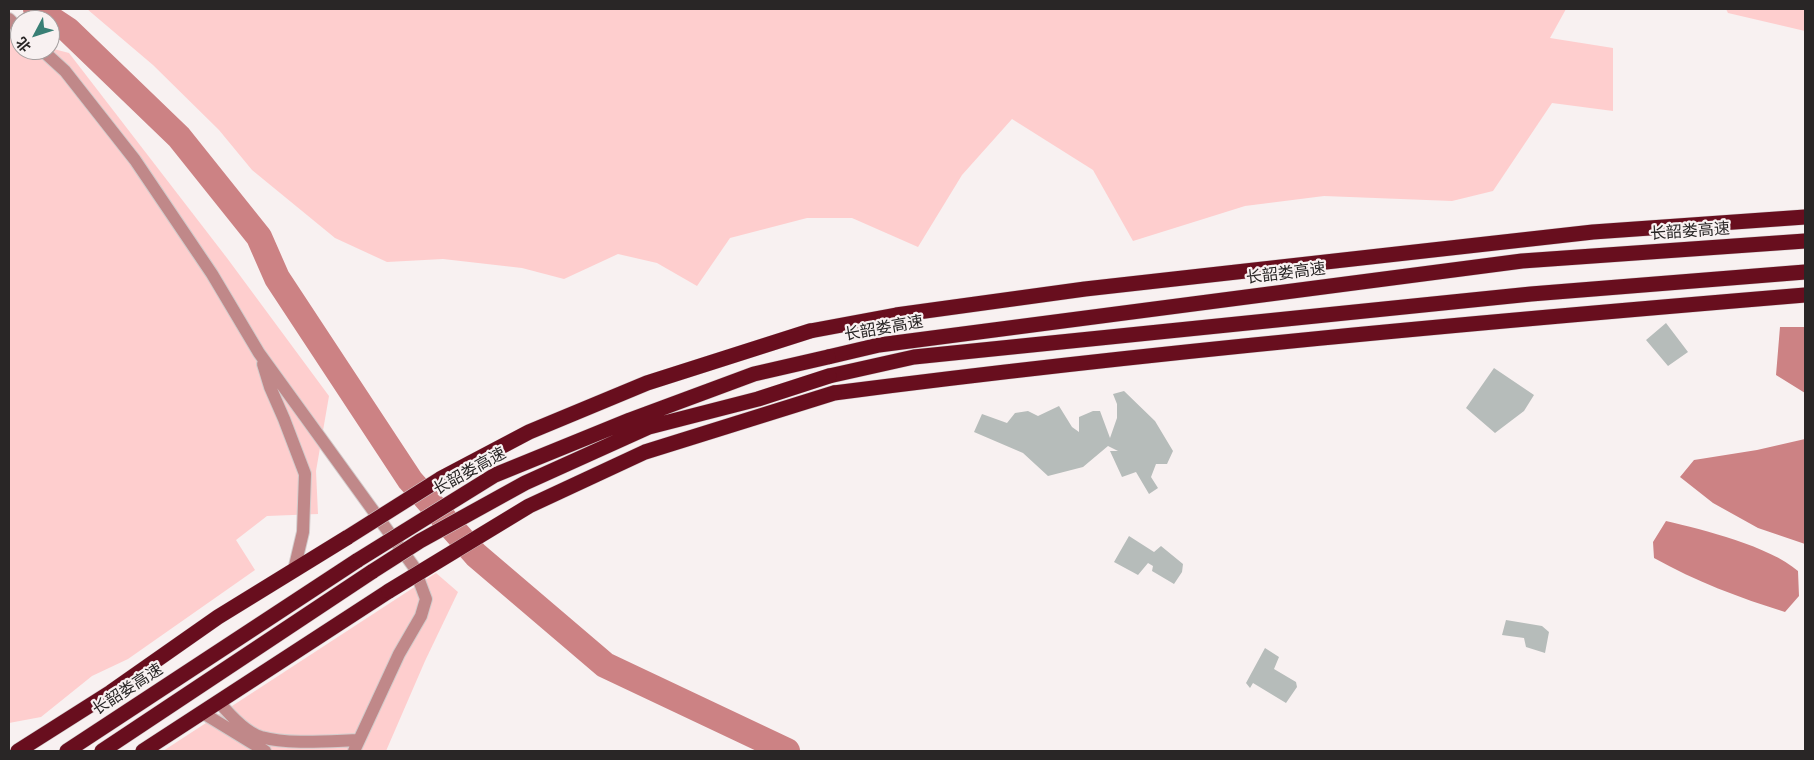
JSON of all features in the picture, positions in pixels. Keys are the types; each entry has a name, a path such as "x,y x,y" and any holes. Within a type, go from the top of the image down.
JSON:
{"highway":[{"path":"18,751 111,692 218,617 440,479 529,432 647,383 810,332 896,315 1105,287 1593,232 1805,217"},
{"name":"长韶娄高速","path":"67,751 358,560 494,474 630,420 754,374 878,345 1522,261 1805,241"},
{"name":"长韶娄高速","path":"102,751 420,541 525,483 650,427 758,399 829,376 914,357 1532,294 1805,272"},
{"path":"143,751 388,591 528,506 645,452 834,392 939,379 1486,322 1805,295"}],"street":[{"path":"53,60 65,71 135,160 212,274 259,353 414,567 426,599 421,616 399,654 357,746 295,742 260,736 233,718 219,702"},
{"path":"259,353 270,387 305,474 303,532 294,570"},
{"path":"203,712 265,751"}],"shaded area":[{"path":"87,9 1566,9 1550,38 1613,48 1613,111 1552,103 1493,191 1452,201 1324,196 1245,206 1133,241 1093,170 1012,119 962,175 918,247 852,218 807,218 730,238 697,286 657,263 618,254 564,279 522,268 443,259 387,262 335,238 252,170 219,130 153,65"},
{"path":"1726,9 1805,9 1805,31 1728,13"},
{"path":"9,37 10,60 60,60 60,51 69,53 227,258 329,396 316,471 318,514 267,516 236,540 255,570 128,659 92,676 41,717 9,723"},
{"path":"1780,327 1805,327 1805,393 1776,375"},
{"path":"1805,439 1805,544 1758,528 1713,503 1680,477 1694,460 1757,450"},
{"path":"1666,521 1735,540 1786,562 1798,571 1799,596 1785,612 1718,588 1654,558 1653,542"},
{"path":"436,573 458,592 425,661 386,751 163,751"}],"building":[{"path":"1666,323 1688,352 1668,366 1646,340"},
{"path":"1494,368 1534,395 1524,411 1495,433 1466,408"},
{"path":"1124,391 1155,421 1173,451 1167,464 1156,464 1151,477 1158,488 1149,494 1136,472 1122,477 1110,451 1118,451 1108,446 1083,467 1048,476 1023,453 974,432 982,414 1007,423 1015,413 1028,411 1038,416 1059,406 1072,427 1079,432 1079,417 1093,411 1100,411 1110,438 1117,418 1117,404 1113,394"},
{"path":"1129,536 1154,552 1161,546 1183,564 1182,572 1174,584 1152,571 1153,566 1148,563 1138,575 1114,562"},
{"path":"1506,620 1542,626 1549,632 1545,653 1526,647 1524,638 1502,635"},
{"path":"1265,648 1279,657 1274,669 1296,682 1297,687 1286,703 1253,683 1250,688 1246,683"}],"waterway":[{"path":"36,9 68,30 179,137 259,237 277,278 410,480 476,555 605,665 787,751"}]}
